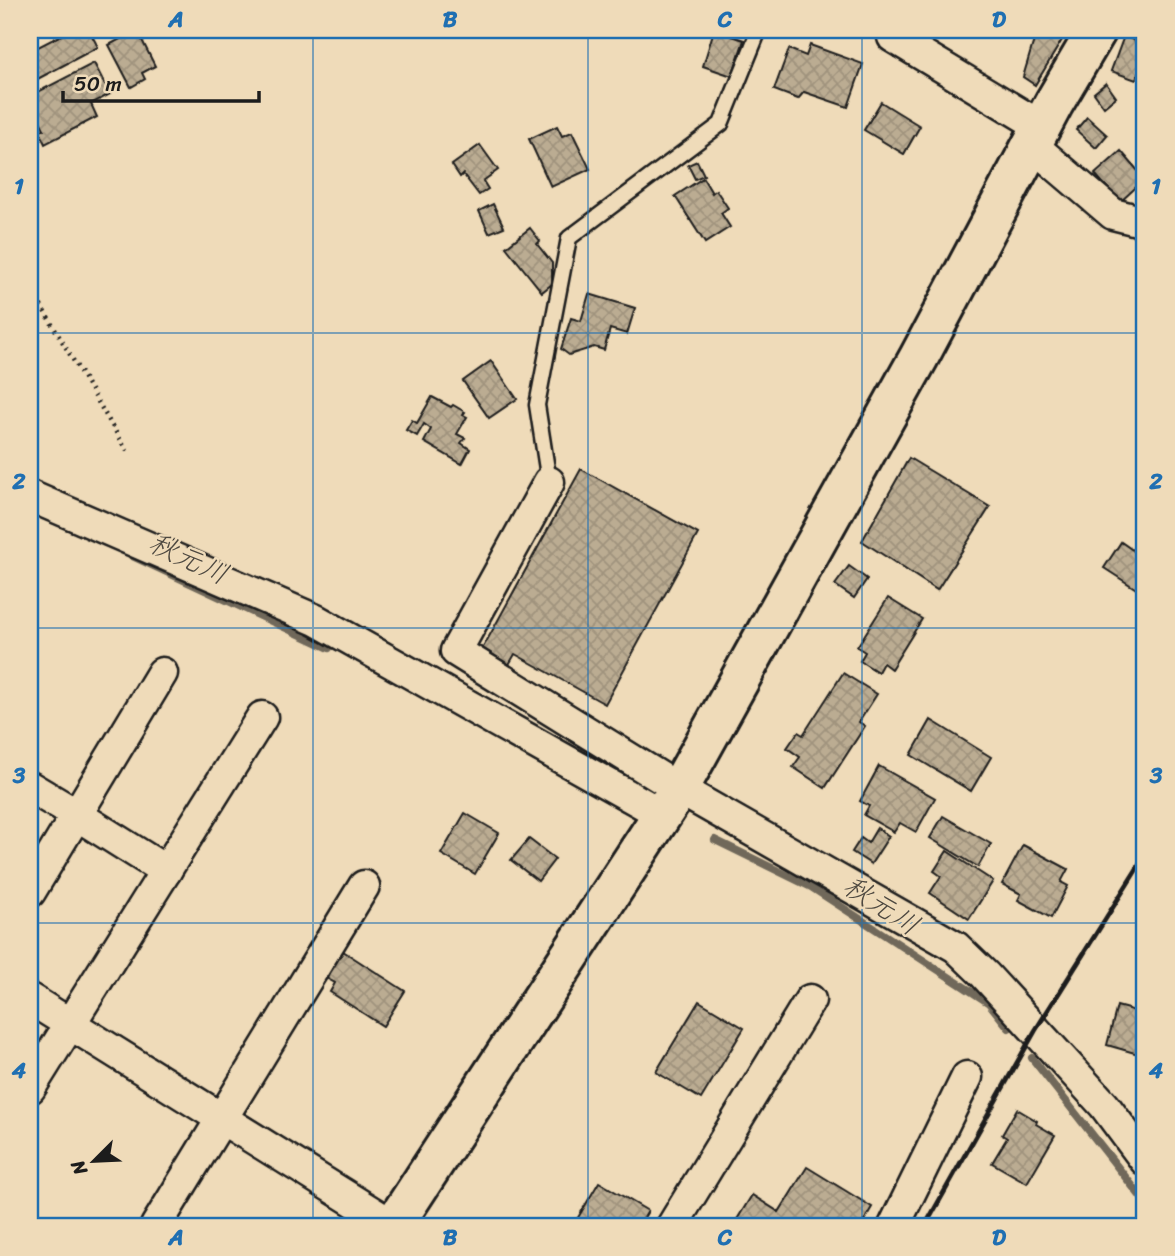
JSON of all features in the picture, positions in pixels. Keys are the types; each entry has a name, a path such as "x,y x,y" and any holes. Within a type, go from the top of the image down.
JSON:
{"street":[{"path":"895,30 893,37 1037,136 1114,214 1145,222"},
{"path":"30,999 394,1226 671,802 919,357 1054,103 1097,30"},
{"path":"549,482 456,651 671,802"},
{"path":"30,496 316,620 956,947 1104,1105 1145,1160"},
{"path":"30,892 162,673"},
{"path":"30,1088 262,717"},
{"path":"30,787 166,871"},
{"path":"156,1226 364,886"},
{"path":"672,1226 810,1000"},
{"path":"894,1226 967,1077"}],"lane":[{"path":"549,482 537,405 569,238 721,124 760,30"}],"path":[{"path":"30,287 127,452"}],"building":[{"path":"71,30 89,30 98,47 30,83 30,51"},
{"path":"137,30 155,66 142,73 145,79 131,87 109,45"},
{"path":"714,30 744,40 732,76 703,66"},
{"path":"1037,30 1068,30 1035,85 1023,77"},
{"path":"1124,36 1145,45 1145,54 1136,80 1111,71"},
{"path":"810,45 863,64 848,107 804,92 798,99 774,90 789,49 806,56"},
{"path":"94,63 110,94 91,104 97,117 45,144 39,131 44,129 30,96"},
{"path":"1106,83 1116,97 1104,107 1094,93"},
{"path":"881,102 920,126 904,154 864,130"},
{"path":"1087,117 1107,135 1096,148 1076,130"},
{"path":"557,126 562,136 572,132 590,169 551,187 529,139"},
{"path":"480,145 498,170 483,181 488,189 479,195 463,174 460,177 452,165"},
{"path":"1121,151 1145,179 1120,202 1095,174"},
{"path":"697,161 704,175 695,179 688,165"},
{"path":"703,178 712,193 716,190 728,208 721,213 730,227 705,243 675,196"},
{"path":"1143,188 1145,189 1145,209 1135,204"},
{"path":"493,204 504,227 489,233 479,211"},
{"path":"530,228 540,241 537,244 552,263 552,284 542,292 506,247"},
{"path":"589,294 635,308 627,334 610,329 604,350 594,347 569,355 561,349 571,318 581,321"},
{"path":"491,361 517,399 489,418 463,381"},
{"path":"432,397 465,412 463,415 467,417 457,434 465,438 461,443 470,449 462,464 424,442 431,429 424,424 417,436 406,430 412,420 417,423"},
{"path":"909,458 990,507 937,590 862,541"},
{"path":"581,469 698,534 605,704 515,654 507,668 480,653"},
{"path":"1145,500 1145,599 1144,594 1104,568 1121,542 1134,551"},
{"path":"849,566 867,579 854,598 835,585"},
{"path":"888,598 922,619 891,669 883,663 878,672 860,661 865,652 857,647"},
{"path":"843,673 877,694 859,722 865,726 825,788 793,767 800,757 787,748 798,732 803,735"},
{"path":"931,720 991,757 971,791 911,755"},
{"path":"879,766 935,798 916,832 900,823 894,832 864,815 869,806 860,801"},
{"path":"465,813 499,833 475,874 441,854"},
{"path":"943,816 991,844 978,867 930,838"},
{"path":"877,828 889,836 871,864 852,852 861,838 868,843"},
{"path":"529,839 555,859 538,881 511,860"},
{"path":"1023,845 1068,869 1061,882 1068,886 1051,918 1018,900 1021,894 1002,884"},
{"path":"947,851 993,881 969,919 930,893 941,876 934,871"},
{"path":"343,951 405,991 383,1026 330,992 335,983 326,978"},
{"path":"1145,990 1145,1056 1107,1045 1117,1006 1139,1012"},
{"path":"699,1001 744,1028 701,1099 656,1072"},
{"path":"1017,1109 1055,1135 1027,1183 992,1163 1007,1138 1002,1135"},
{"path":"807,1167 872,1207 861,1226 733,1226 752,1195 779,1212"},
{"path":"599,1182 648,1211 639,1226 573,1226"}],"waterway":[{"name":"秋元川","path":"132,556 329,648"},
{"name":"秋元川","path":"715,840 811,887 989,1003 1009,1028"},
{"name":"秋元川","path":"1032,1058 1145,1202"}],"railway":[{"path":"925,1226 1035,1031 1145,856"}]}
